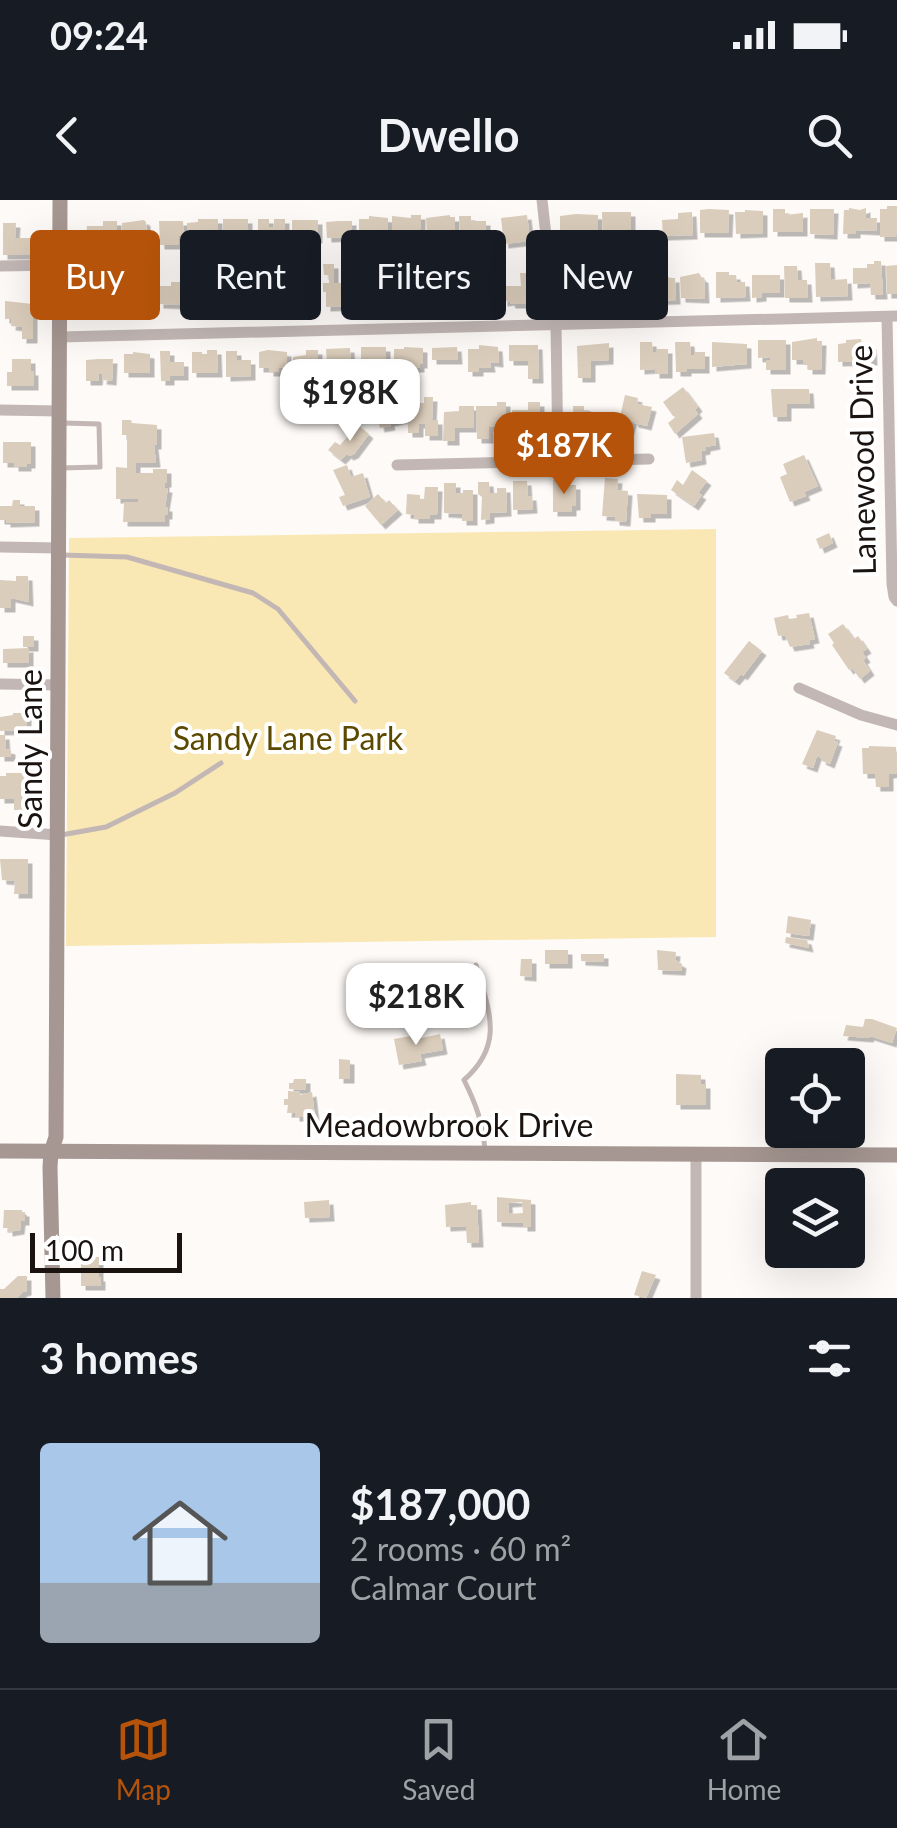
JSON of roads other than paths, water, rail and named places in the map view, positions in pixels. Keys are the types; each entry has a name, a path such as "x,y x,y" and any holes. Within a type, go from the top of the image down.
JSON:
{"street":[{"name":"Sandy Lane","path":"60,200 60,230"},
{"path":"542,200 556,325 558,460"},
{"path":"0,266 30,266"},
{"path":"60,337 892,317"},
{"name":"Lanewood Drive","path":"892,317 892,584 897,601"},
{"name":"Sandy Lane","path":"53,1298 51,1152 56,1137 60,320"},
{"path":"0,410 60,417"},
{"path":"397,465 649,460"},
{"path":"0,547 59,551"},
{"path":"0,684 58,684"},
{"path":"799,688 861,715 897,725"},
{"path":"0,831 58,836"},
{"name":"Meadowbrook Drive","path":"0,1151 897,1155"},
{"path":"696,1155 696,1298"}],"lane":[{"path":"60,417 99,424 100,468 60,468"},
{"path":"59,551 127,557 253,593 278,609 354,701"},
{"path":"58,836 106,828 175,793 220,763"},
{"path":"476,965 489,1013 490,1034 484,1059 464,1080 483,1123 485,1154"}],"park label":[{"name":"Sandy Lane Park","path":"288,739"}]}
